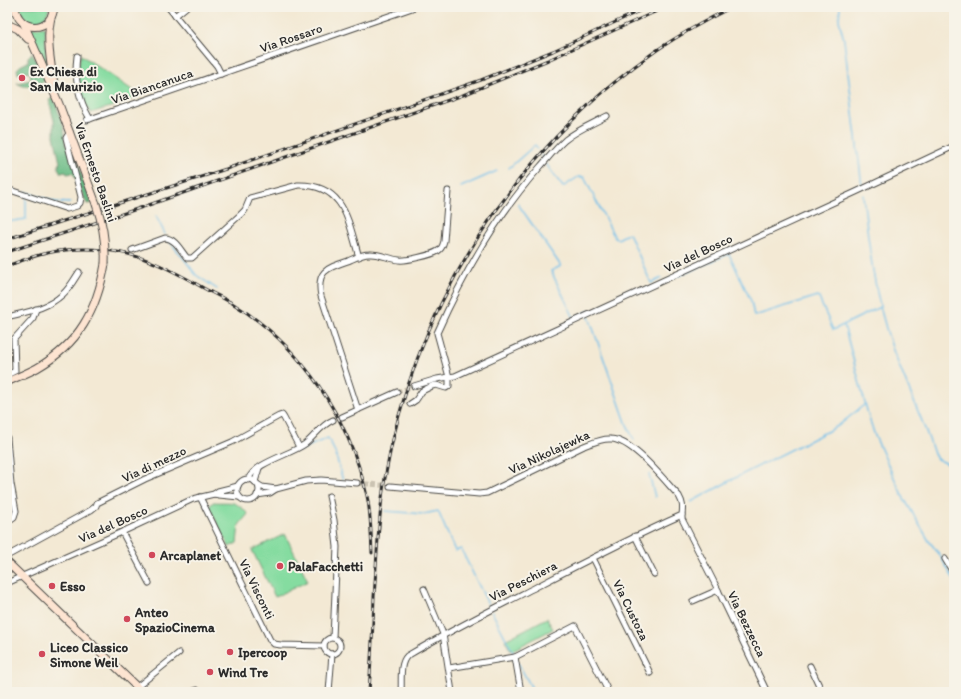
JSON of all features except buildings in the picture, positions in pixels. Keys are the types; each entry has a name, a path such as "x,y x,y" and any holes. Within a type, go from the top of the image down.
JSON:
{"main road":[{"name":"Via Ernesto Baslini","path":"7,382 37,368 50,360 70,342 80,330 91,312 101,287 105,264 106,243 96,204 56,95 32,44 24,23 17,16 15,7"},
{"name":"Via Ernesto Baslini","path":"54,10 50,23 50,46 56,95"},
{"path":"7,23 24,23 31,26 40,25 46,22 54,10"},
{"path":"7,23 24,33 32,44"},
{"path":"7,562 140,690"}],"street":[{"path":"168,7 217,66 221,74"},
{"path":"175,16 186,7"},
{"name":"Via Rossaro","path":"221,74 414,7"},
{"name":"Via Biancanuca","path":"77,56 76,71 78,86 89,120 221,74"},
{"path":"450,377 437,332 455,294 485,241 506,209 558,147 574,134 607,116"},
{"path":"7,189 67,209 77,206 80,203 81,197 66,138 70,132"},
{"name":"Via del Bosco","path":"414,386 437,379 456,376 954,146"},
{"path":"132,250 168,238 172,240 187,258 192,258 245,210 250,198 304,184 325,190 341,204 346,214 359,257"},
{"path":"358,410 321,296 319,286 321,278 328,268 359,257 373,254 403,260 439,250 443,246 444,241 448,191"},
{"path":"7,316 36,309 51,303 63,294 79,272"},
{"path":"7,375 15,371 14,339 33,318 36,309"},
{"name":"Via del Bosco","path":"410,404 416,400 422,391 432,386 436,385 443,388 448,387 450,384 450,377"},
{"path":"342,417 397,392"},
{"name":"Via di mezzo","path":"7,556 91,510 97,503 145,479 232,442 279,416 282,415 284,418 299,447"},
{"path":"248,480 251,474 263,465 305,444 324,425 334,420"},
{"path":"7,438 11,484 16,511 14,517 7,522"},
{"name":"Via Nikolajewka","path":"390,486 479,494 487,493 584,446 610,438 622,441 633,448 679,496 683,504 682,519 718,590"},
{"path":"257,495 258,489 256,483 259,468"},
{"path":"276,489 262,487 248,480 242,481 238,486 237,491 242,500 248,501 257,495 270,493 276,489 306,482 320,480 357,483"},
{"name":"Via del Bosco","path":"7,583 200,496 214,494 218,491 238,486"},
{"name":"Via del Bosco","path":"214,494 219,496 239,496"},
{"name":"Via Visconti","path":"200,496 270,640 274,644 281,645 324,646"},
{"path":"328,496 334,520 337,547 333,638"},
{"name":"Via Peschiera","path":"401,692 402,665 405,658 444,634 635,536 682,514"},
{"path":"122,532 149,583"},
{"path":"635,536 654,574"},
{"name":"Via Custoza","path":"593,558 650,673"},
{"path":"946,559 954,574"},
{"path":"424,590 444,634 452,692"},
{"name":"Via Bezzecca","path":"693,601 718,590 767,692"},
{"path":"449,668 515,657 575,626 607,689"},
{"path":"333,638 338,640 340,646 338,652 332,654 326,651 324,646 327,640 333,638"},
{"path":"140,690 179,653"},
{"path":"329,692 332,654"},
{"path":"515,657 521,692"},
{"path":"810,666 822,692"},
{"path":"191,692 197,690"}],"green space":[{"path":"20,7 49,7 44,18 34,21 25,18"},
{"path":"45,27 46,54 50,76 29,28"},
{"path":"32,53 46,80 35,85 24,86 17,83 31,80 30,72 18,74 17,69 28,62 28,57"},
{"path":"81,55 138,94 122,103 91,113 81,93 79,85 78,70"},
{"path":"54,98 64,128 66,145 75,155 92,203 87,204 73,173 61,173 58,168 60,163 54,136 54,121 49,100"},
{"path":"213,502 229,502 236,504 248,514 239,525 237,543 229,547 209,507"},
{"name":"PalaFacchetti","path":"285,534 308,581 275,597 252,550"},
{"path":"547,618 553,629 511,651 505,640"}],"waterway":[{"path":"840,7 839,20 844,40 862,186"},
{"path":"509,168 535,145 537,149"},
{"path":"546,164 563,187 578,177 584,177 615,238 618,239 629,233 651,283 662,278"},
{"path":"461,187 497,171"},
{"path":"26,192 55,202 70,203"},
{"path":"863,195 877,293 893,350 934,454 937,459 948,464 954,473"},
{"path":"7,222 26,219 26,198"},
{"path":"518,204 561,266 551,271 574,318 589,311"},
{"path":"156,216 165,234"},
{"path":"170,242 196,275 217,289"},
{"path":"679,276 729,254 751,301 754,316 818,296 833,330 880,307"},
{"path":"589,317 627,425 634,440"},
{"path":"844,325 875,436 902,495 954,580"},
{"path":"691,502 838,426 865,405"},
{"path":"298,451 328,438 335,452 343,481"},
{"path":"649,474 655,497"},
{"path":"385,511 424,514 438,511 455,551 461,549 490,608"},
{"path":"492,612 515,656"},
{"path":"518,663 534,692"}],"tunnel":[{"path":"397,392 414,386"},
{"path":"357,483 390,486"}],"railway":[{"path":"7,239 226,169 481,80 553,51 648,7"},
{"path":"7,252 143,207 463,95 548,60 666,7"},
{"path":"369,692 378,537 385,478 399,414 420,352 446,293 478,237 516,184 558,135 605,90 657,50 694,27 732,7"},
{"path":"7,266 47,253 75,249 103,250 131,255 157,264 184,277 232,303 257,320 280,340 300,362 319,386 335,411 348,438 359,467 367,496 372,553"}],"place":[{"name":"Ex Chiesa di San Maurizio","path":"22,78"},
{"name":"Arcaplanet","path":"152,555"},
{"name":"PalaFacchetti","path":"280,566"},
{"name":"Esso","path":"52,586"},
{"name":"Anteo SpazioCinema","path":"127,619"},
{"name":"Ipercoop","path":"230,652"},
{"name":"Liceo Classico Simone Weil","path":"42,654"},
{"name":"Wind Tre","path":"210,672"}]}
